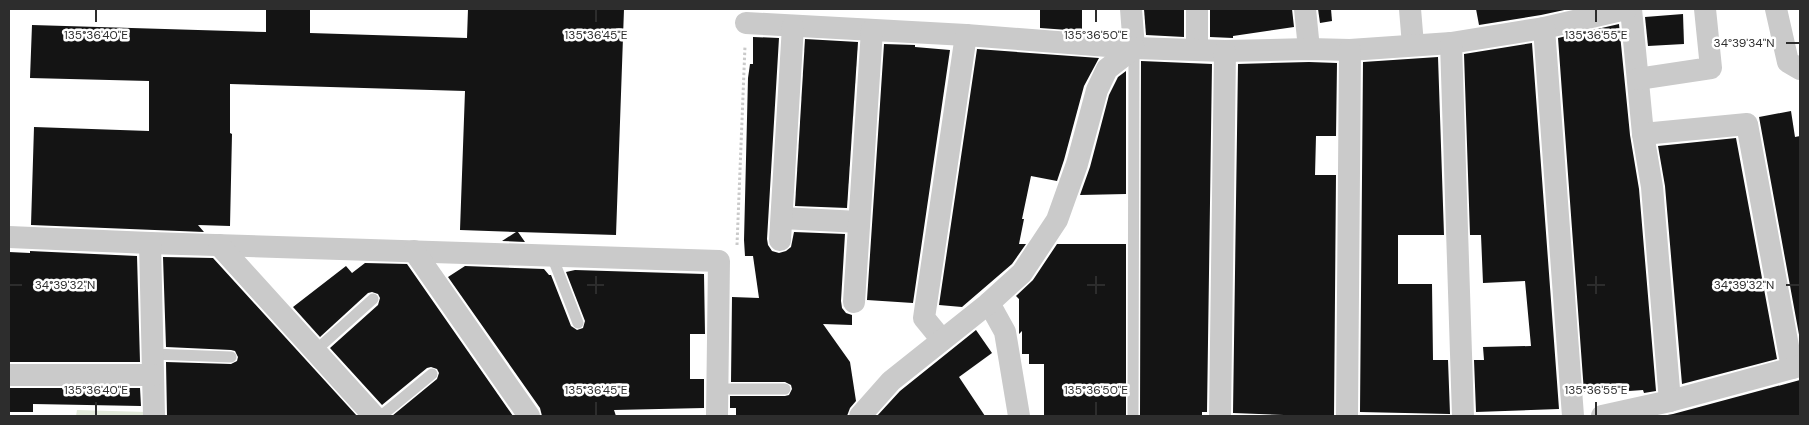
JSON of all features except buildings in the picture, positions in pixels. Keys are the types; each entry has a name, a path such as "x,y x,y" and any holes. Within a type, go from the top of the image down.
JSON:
{"street":[{"path":"1131,9 1134,48"},
{"path":"1197,9 1197,50"},
{"path":"1305,9 1309,49"},
{"path":"1410,9 1413,45"},
{"path":"746,23 966,35 1134,48 1226,51 1350,50 1451,43 1556,20 1626,9"},
{"path":"1631,9 1643,134 1652,187 1670,402"},
{"path":"1638,79 1712,68 1705,9"},
{"path":"1776,9 1788,62 1800,70"},
{"path":"1556,20 1573,416"},
{"path":"780,240 793,26"},
{"path":"854,302 872,30"},
{"path":"942,340 924,318 966,35"},
{"path":"1451,43 1464,416"},
{"path":"860,416 891,381 989,304 1022,273 1057,220 1078,164 1097,90 1107,69 1134,48"},
{"path":"1347,416 1350,50"},
{"path":"1220,416 1226,51"},
{"path":"1602,416 1637,413 1796,367 1747,124 1643,134"},
{"path":"782,218 859,222"},
{"path":"9,237 719,261 717,416"},
{"path":"150,243 154,416"},
{"path":"219,245 374,416"},
{"path":"414,251 530,416"},
{"path":"989,304 1006,332 1019,416"},
{"path":"9,374 152,364"}],"lane":[{"path":"1133,416 1134,48"},
{"path":"552,256 578,323"},
{"path":"314,351 372,299"},
{"path":"152,364 231,357"},
{"path":"381,416 432,374"},
{"path":"717,389 786,389"}],"path":[{"path":"719,261 736,255 746,23"}],"green space":[{"path":"77,410 147,412 147,416 76,416"}]}
